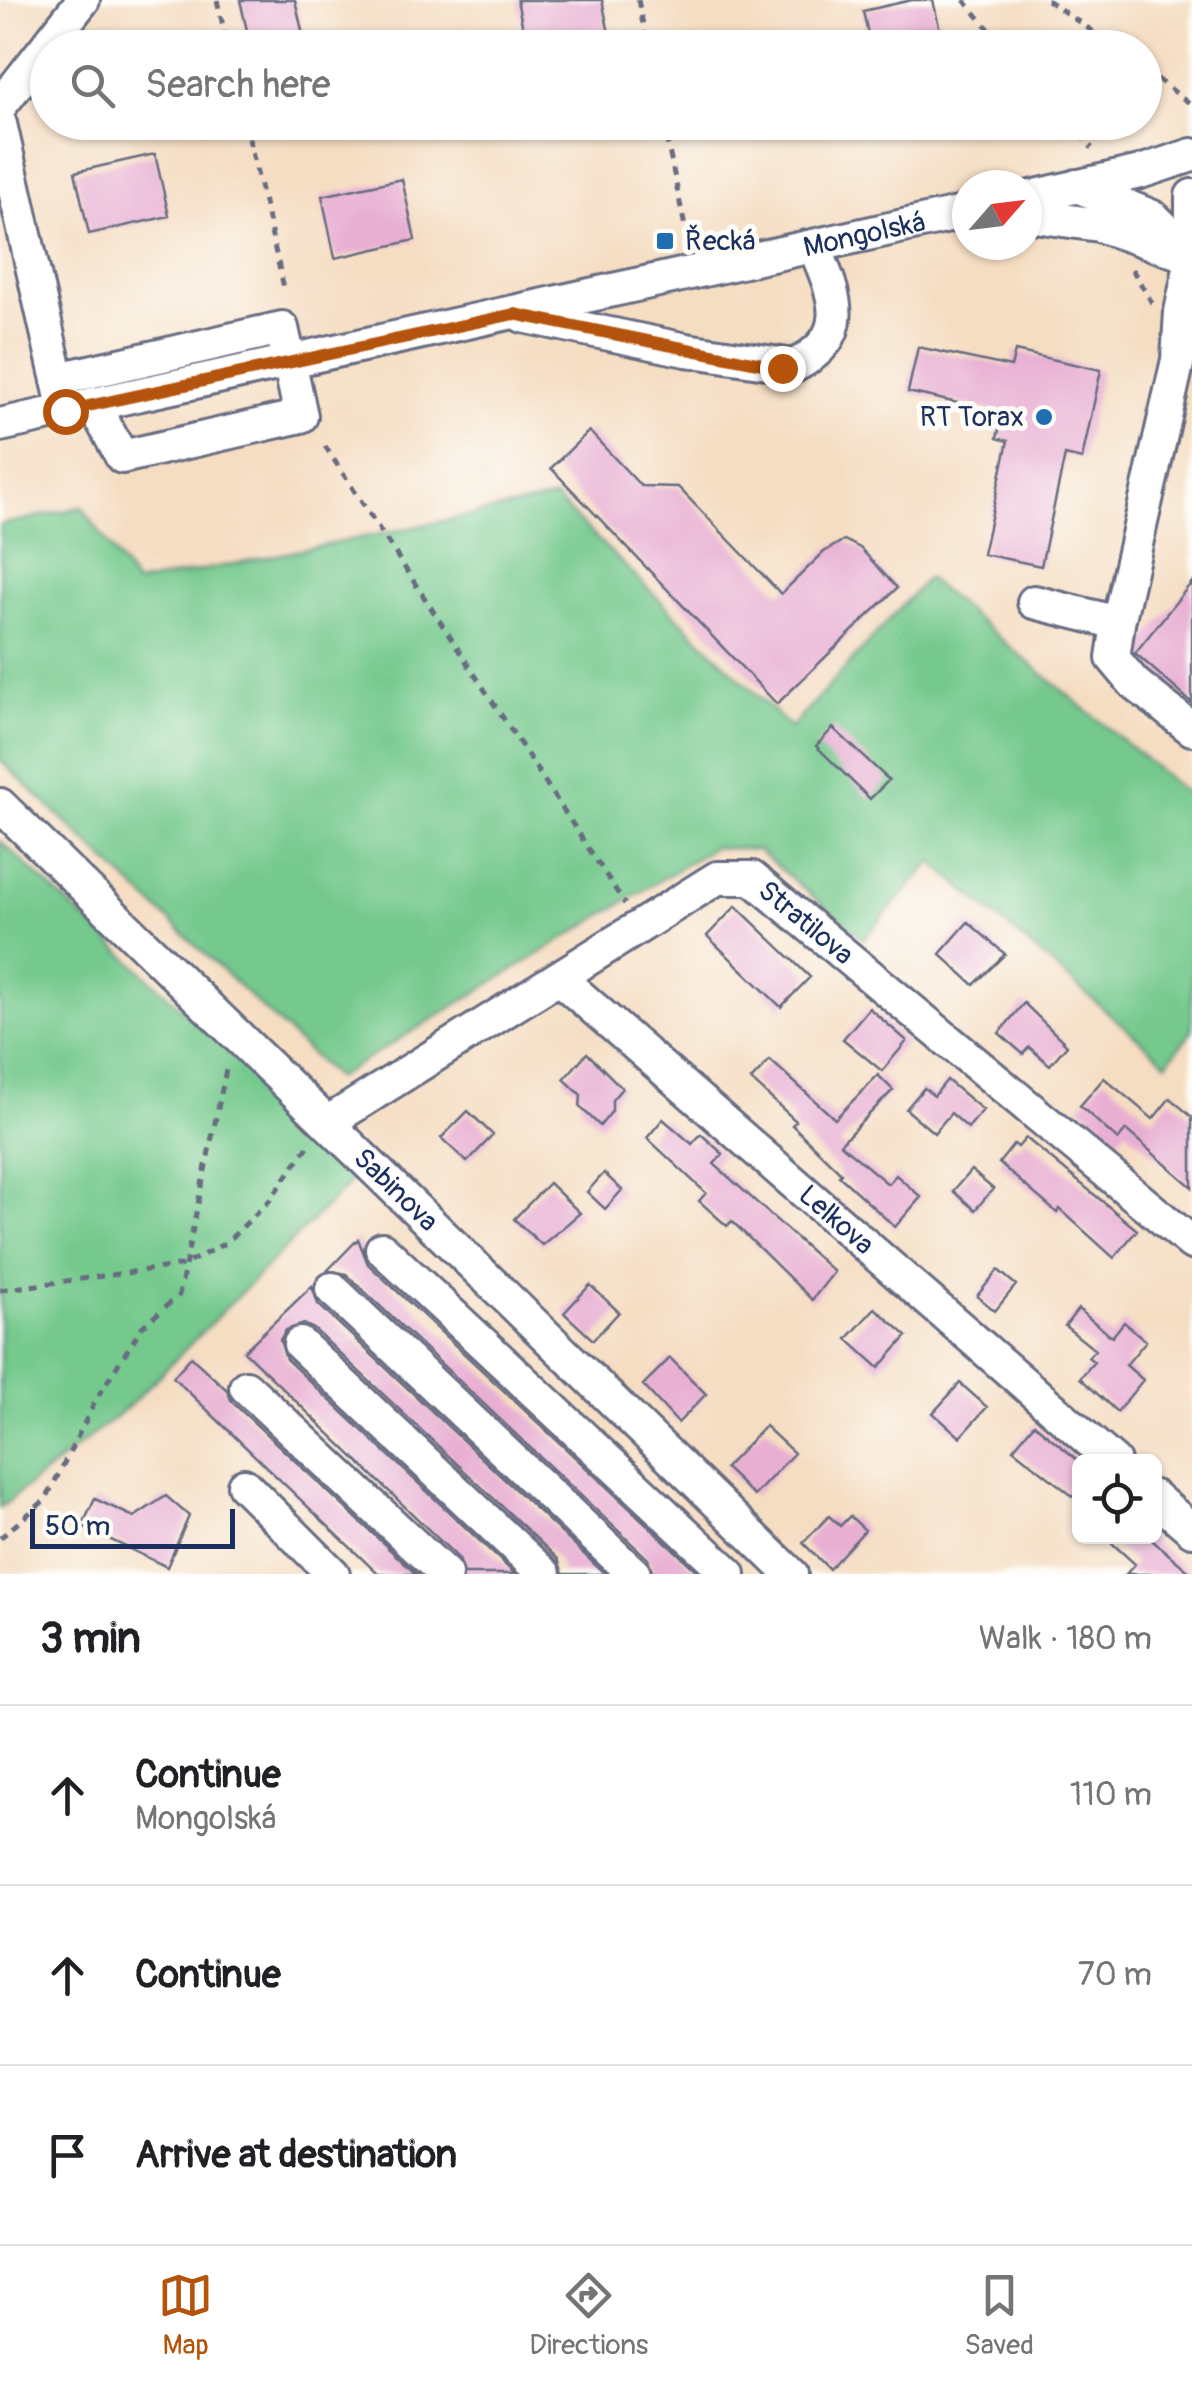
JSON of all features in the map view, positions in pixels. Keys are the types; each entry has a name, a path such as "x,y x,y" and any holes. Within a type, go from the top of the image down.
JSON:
{"street":[{"path":"60,30 83,0"},
{"path":"0,106 30,68"},
{"path":"0,124 58,378 122,457 300,416 282,328 58,378"},
{"path":"1042,194 1192,154"},
{"path":"1077,186 1153,217 1192,256"},
{"path":"1192,196 1192,256 1180,312 1185,354 1118,623 1113,658 1134,683 1192,729"},
{"name":"Mongolská","path":"0,425 952,217"},
{"path":"1042,217 1099,224 1192,256"},
{"path":"514,314 743,361 794,366 822,347 834,325 833,294 815,248"},
{"path":"1034,602 1118,623"},
{"name":"Sabinova","path":"0,805 330,1121 791,1574"},
{"name":"Stratilova","path":"330,1121 717,878 752,878 1192,1243"},
{"name":"Lelkova","path":"560,978 1105,1454"},
{"path":"382,1249 729,1574"},
{"path":"332,1289 634,1574"},
{"path":"300,1344 544,1574"},
{"path":"246,1386 445,1574"},
{"path":"244,1485 333,1574"},
{"path":"1162,1504 1192,1530"}],"path":[{"path":"217,0 224,30"},
{"path":"638,0 644,30"},
{"path":"964,0 989,30"},
{"path":"1047,0 1091,30"},
{"path":"1162,82 1192,105"},
{"path":"250,140 285,292"},
{"path":"667,140 688,241"},
{"path":"1085,140 1092,148"},
{"path":"1126,262 1154,305 1180,312"},
{"path":"325,446 545,788 640,925"},
{"path":"0,1538 46,1499 98,1396 142,1327 179,1295 233,1028"},
{"path":"0,1290 184,1265 226,1242 269,1201 330,1121"}],"green space":[{"path":"555,498 791,728 927,578 1192,798 1192,1031 1167,1063 932,862 863,939 758,850 714,847 336,1078 0,760 0,525 82,507 136,584"},
{"path":"0,841 360,1172 128,1407 0,1508"}],"building":[{"path":"240,0 295,0 302,30 247,30"},
{"path":"517,0 602,0 608,30 523,30"},
{"path":"912,0 933,0 940,30 867,30 863,11"},
{"path":"155,154 169,216 89,234 75,172"},
{"path":"402,179 415,240 335,258 322,196"},
{"path":"918,347 1011,367 1015,351 1101,370 1082,459 1065,455 1041,566 983,554 1008,441 997,438 1003,413 908,392"},
{"path":"589,431 641,486 678,487 781,594 824,552 844,540 860,548 897,588 777,704 551,468"},
{"path":"1192,582 1192,703 1135,653"},
{"path":"833,728 889,780 870,799 816,746"},
{"path":"736,906 810,977 781,1007 707,936"},
{"path":"968,922 1005,954 974,985 940,954"},
{"path":"1024,1003 1067,1045 1050,1065 1029,1047 1023,1054 999,1033"},
{"path":"869,1008 907,1041 882,1071 843,1039"},
{"path":"587,1053 622,1088 600,1126 580,1107 581,1095 564,1079"},
{"path":"770,1060 835,1119 878,1075 893,1090 840,1144 888,1184 896,1175 921,1197 895,1227 839,1176 841,1173 792,1125 796,1121 751,1080"},
{"path":"1104,1078 1153,1119 1170,1098 1192,1117 1192,1187 1126,1130 1118,1140 1080,1106"},
{"path":"947,1080 983,1110 968,1128 951,1113 934,1133 906,1109 924,1088 934,1096"},
{"path":"468,1111 493,1135 467,1162 441,1138"},
{"path":"663,1119 692,1144 701,1134 723,1154 714,1164 834,1272 812,1300 732,1221 727,1226 699,1201 706,1193 647,1138"},
{"path":"1026,1138 1137,1230 1114,1258 1060,1209 1057,1213 999,1163 1014,1144 1018,1147"},
{"path":"971,1170 993,1189 975,1210 953,1191"},
{"path":"604,1173 622,1190 605,1209 587,1192"},
{"path":"549,1183 580,1213 542,1245 514,1219"},
{"path":"358,1239 368,1264 700,1574 653,1574 648,1559 346,1274 328,1270"},
{"path":"998,1270 1016,1285 995,1311 977,1296"},
{"path":"590,1285 619,1312 593,1340 564,1313"},
{"path":"312,1286 318,1304 605,1574 563,1574 558,1559 314,1329 304,1324 286,1330 280,1340 286,1359 515,1574 464,1574 459,1559 244,1351"},
{"path":"875,1308 907,1336 879,1368 847,1339"},
{"path":"1078,1309 1112,1337 1124,1322 1146,1341 1126,1365 1143,1380 1117,1412 1080,1378 1094,1362 1088,1357 1095,1350 1065,1326"},
{"path":"191,1357 227,1390 232,1402 416,1574 378,1574 173,1377"},
{"path":"670,1358 706,1394 678,1423 643,1385"},
{"path":"960,1383 987,1407 960,1437 933,1413"},
{"path":"1034,1424 1072,1455 1072,1496 1013,1449"},
{"path":"765,1426 794,1453 754,1496 725,1468"},
{"path":"166,1496 189,1516 167,1567 82,1526 95,1499 134,1517"},
{"path":"829,1516 840,1526 850,1516 865,1530 829,1569 803,1543"},
{"path":"1113,1544 1156,1544 1192,1574 1126,1574 1135,1564"}],"place":[{"name":"Řecká","path":"665,241"},
{"name":"RT Torax","path":"1044,417"}],"route":[{"path":"65,411 514,314 782,368"}]}
